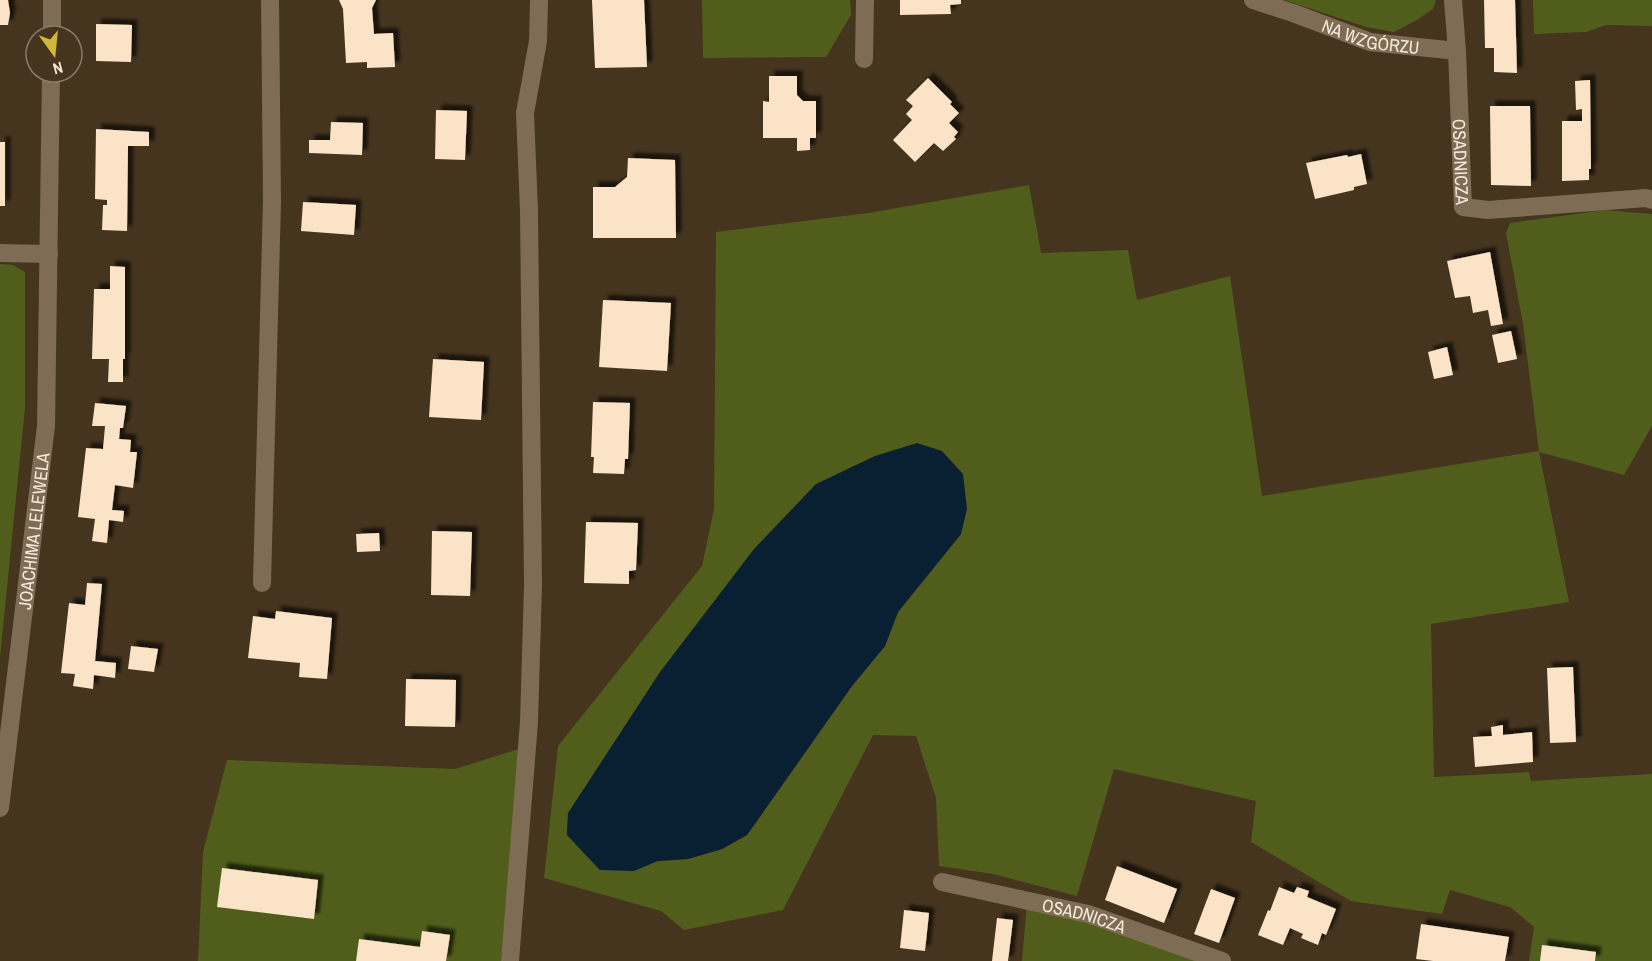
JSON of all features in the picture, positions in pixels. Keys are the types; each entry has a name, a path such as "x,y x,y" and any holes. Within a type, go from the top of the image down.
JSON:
{"street":[{"path":"52,0 52,24"},
{"path":"262,583 272,201 270,0"},
{"path":"510,961 529,722 533,561 529,210 525,113 538,40 539,0"},
{"path":"864,59 865,0"},
{"name":"NA WZGÓRZU","path":"1253,0 1370,42 1457,51"},
{"name":"OSADNICZA","path":"1453,0 1463,207 1488,210 1646,198 1652,200"},
{"name":"JOACHIMA LELEWELA","path":"0,808 46,426 51,84"},
{"path":"0,253 49,254"},
{"name":"OSADNICZA","path":"942,882 1088,914 1222,961"}],"green space":[{"path":"702,0 850,0 851,15 826,57 703,58"},
{"path":"1284,0 1436,0 1433,9 1394,32 1366,27"},
{"path":"1533,0 1652,0 1652,26 1606,25 1586,32 1534,34"},
{"path":"1029,185 1041,253 1128,250 1137,300 1230,276 1262,496 1539,451 1523,324 1506,233 1510,223 1605,210 1652,214 1652,426 1624,475 1539,452 1569,602 1431,624 1434,777 1529,772 1531,781 1652,774 1652,961 1529,961 1534,927 1510,907 1450,890 1442,914 1351,901 1251,842 1256,801 1114,769 1077,896 993,874 939,866 936,798 916,736 873,735 783,910 684,930 661,911 544,878 558,746 702,566 714,509 716,232 868,213","holes":["961,534 898,612 885,646 852,686 747,835 722,849 688,859 600,870 567,835 568,813"]},
{"path":"0,264 13,265 25,272 25,408 0,658"},
{"path":"519,749 501,961 198,961 203,852 227,760 455,769"},
{"path":"1027,902 1198,961 1022,961"}],"water":[{"path":"917,443 942,451 963,474 967,509 961,534 898,612 885,646 852,686 747,835 722,849 688,859 658,861 634,871 600,870 567,835 568,813 660,672 754,549 816,484 875,456"}],"building":[{"path":"0,0 8,0 10,13 8,25 0,25"},
{"path":"339,0 376,0 372,8 374,34 393,33 395,67 367,68 367,62 346,63 343,9"},
{"path":"592,0 644,0 647,67 595,68"},
{"path":"900,0 961,0 961,4 950,5 951,14 900,15"},
{"path":"1484,0 1515,0 1517,73 1494,72 1494,48 1485,48"},
{"path":"96,24 132,25 131,62 96,61"},
{"path":"769,76 797,76 797,95 803,101 816,101 816,138 810,138 810,150 797,151 797,138 763,138 763,101 769,102"},
{"path":"928,78 952,102 950,104 959,113 949,123 958,132 954,137 956,139 943,151 934,143 915,162 893,140 912,120 906,114 913,106 906,100"},
{"path":"1590,80 1591,169 1589,169 1589,180 1562,181 1562,121 1582,121 1582,109 1576,110 1575,81"},
{"path":"1490,106 1530,106 1531,186 1491,185"},
{"path":"436,110 467,111 465,160 435,159"},
{"path":"331,122 363,123 362,155 309,153 309,140 330,140"},
{"path":"96,129 149,132 149,146 128,146 127,231 102,230 103,205 107,205 107,200 95,199"},
{"path":"0,142 5,142 5,206 0,206"},
{"path":"1361,154 1367,184 1354,187 1354,190 1315,199 1306,163"},
{"path":"628,158 675,160 676,238 593,238 593,187 615,187 627,177"},
{"path":"303,202 356,205 354,235 301,231"},
{"path":"1490,252 1503,324 1491,326 1488,310 1473,313 1470,296 1455,298 1447,261"},
{"path":"110,266 125,267 123,382 108,382 109,359 92,359 94,289 110,289"},
{"path":"603,300 671,303 667,371 599,367"},
{"path":"1511,331 1517,359 1498,363 1492,335"},
{"path":"1447,347 1453,375 1434,379 1428,352"},
{"path":"433,359 484,362 481,420 429,417"},
{"path":"593,402 630,403 628,459 625,459 624,474 593,473 594,457 591,457"},
{"path":"95,403 126,406 119,439 131,440 130,452 137,452 133,488 115,485 112,510 124,511 123,522 109,520 107,543 92,541 95,519 78,517 86,448 103,449 105,426 92,426"},
{"path":"586,522 638,523 636,570 629,571 629,584 584,583"},
{"path":"432,531 472,532 470,596 431,595"},
{"path":"379,533 380,551 357,552 356,534"},
{"path":"87,583 102,584 95,661 116,663 115,678 94,675 93,689 73,686 75,674 61,673 69,603 85,605"},
{"path":"276,611 332,618 327,679 299,677 300,663 248,658 253,616 275,619"},
{"path":"131,646 158,649 154,672 128,669"},
{"path":"1573,667 1576,742 1550,743 1547,668"},
{"path":"406,679 456,680 455,727 405,726"},
{"path":"1503,725 1503,735 1532,732 1533,762 1475,767 1473,737 1492,736 1491,727"},
{"path":"1117,866 1177,889 1164,923 1105,900"},
{"path":"222,868 318,880 314,919 217,907"},
{"path":"1279,887 1294,893 1297,887 1309,891 1307,897 1336,909 1326,935 1322,933 1318,945 1301,938 1303,934 1290,928 1283,945 1258,935"},
{"path":"1211,889 1235,898 1219,943 1194,934"},
{"path":"904,910 929,913 925,951 900,948"},
{"path":"997,918 1013,920 1008,961 992,961"},
{"path":"1421,924 1509,937 1505,961 1416,959"},
{"path":"422,931 450,935 446,961 356,961 359,939 420,947"},
{"path":"1542,945 1596,952 1595,961 1540,961"}]}
